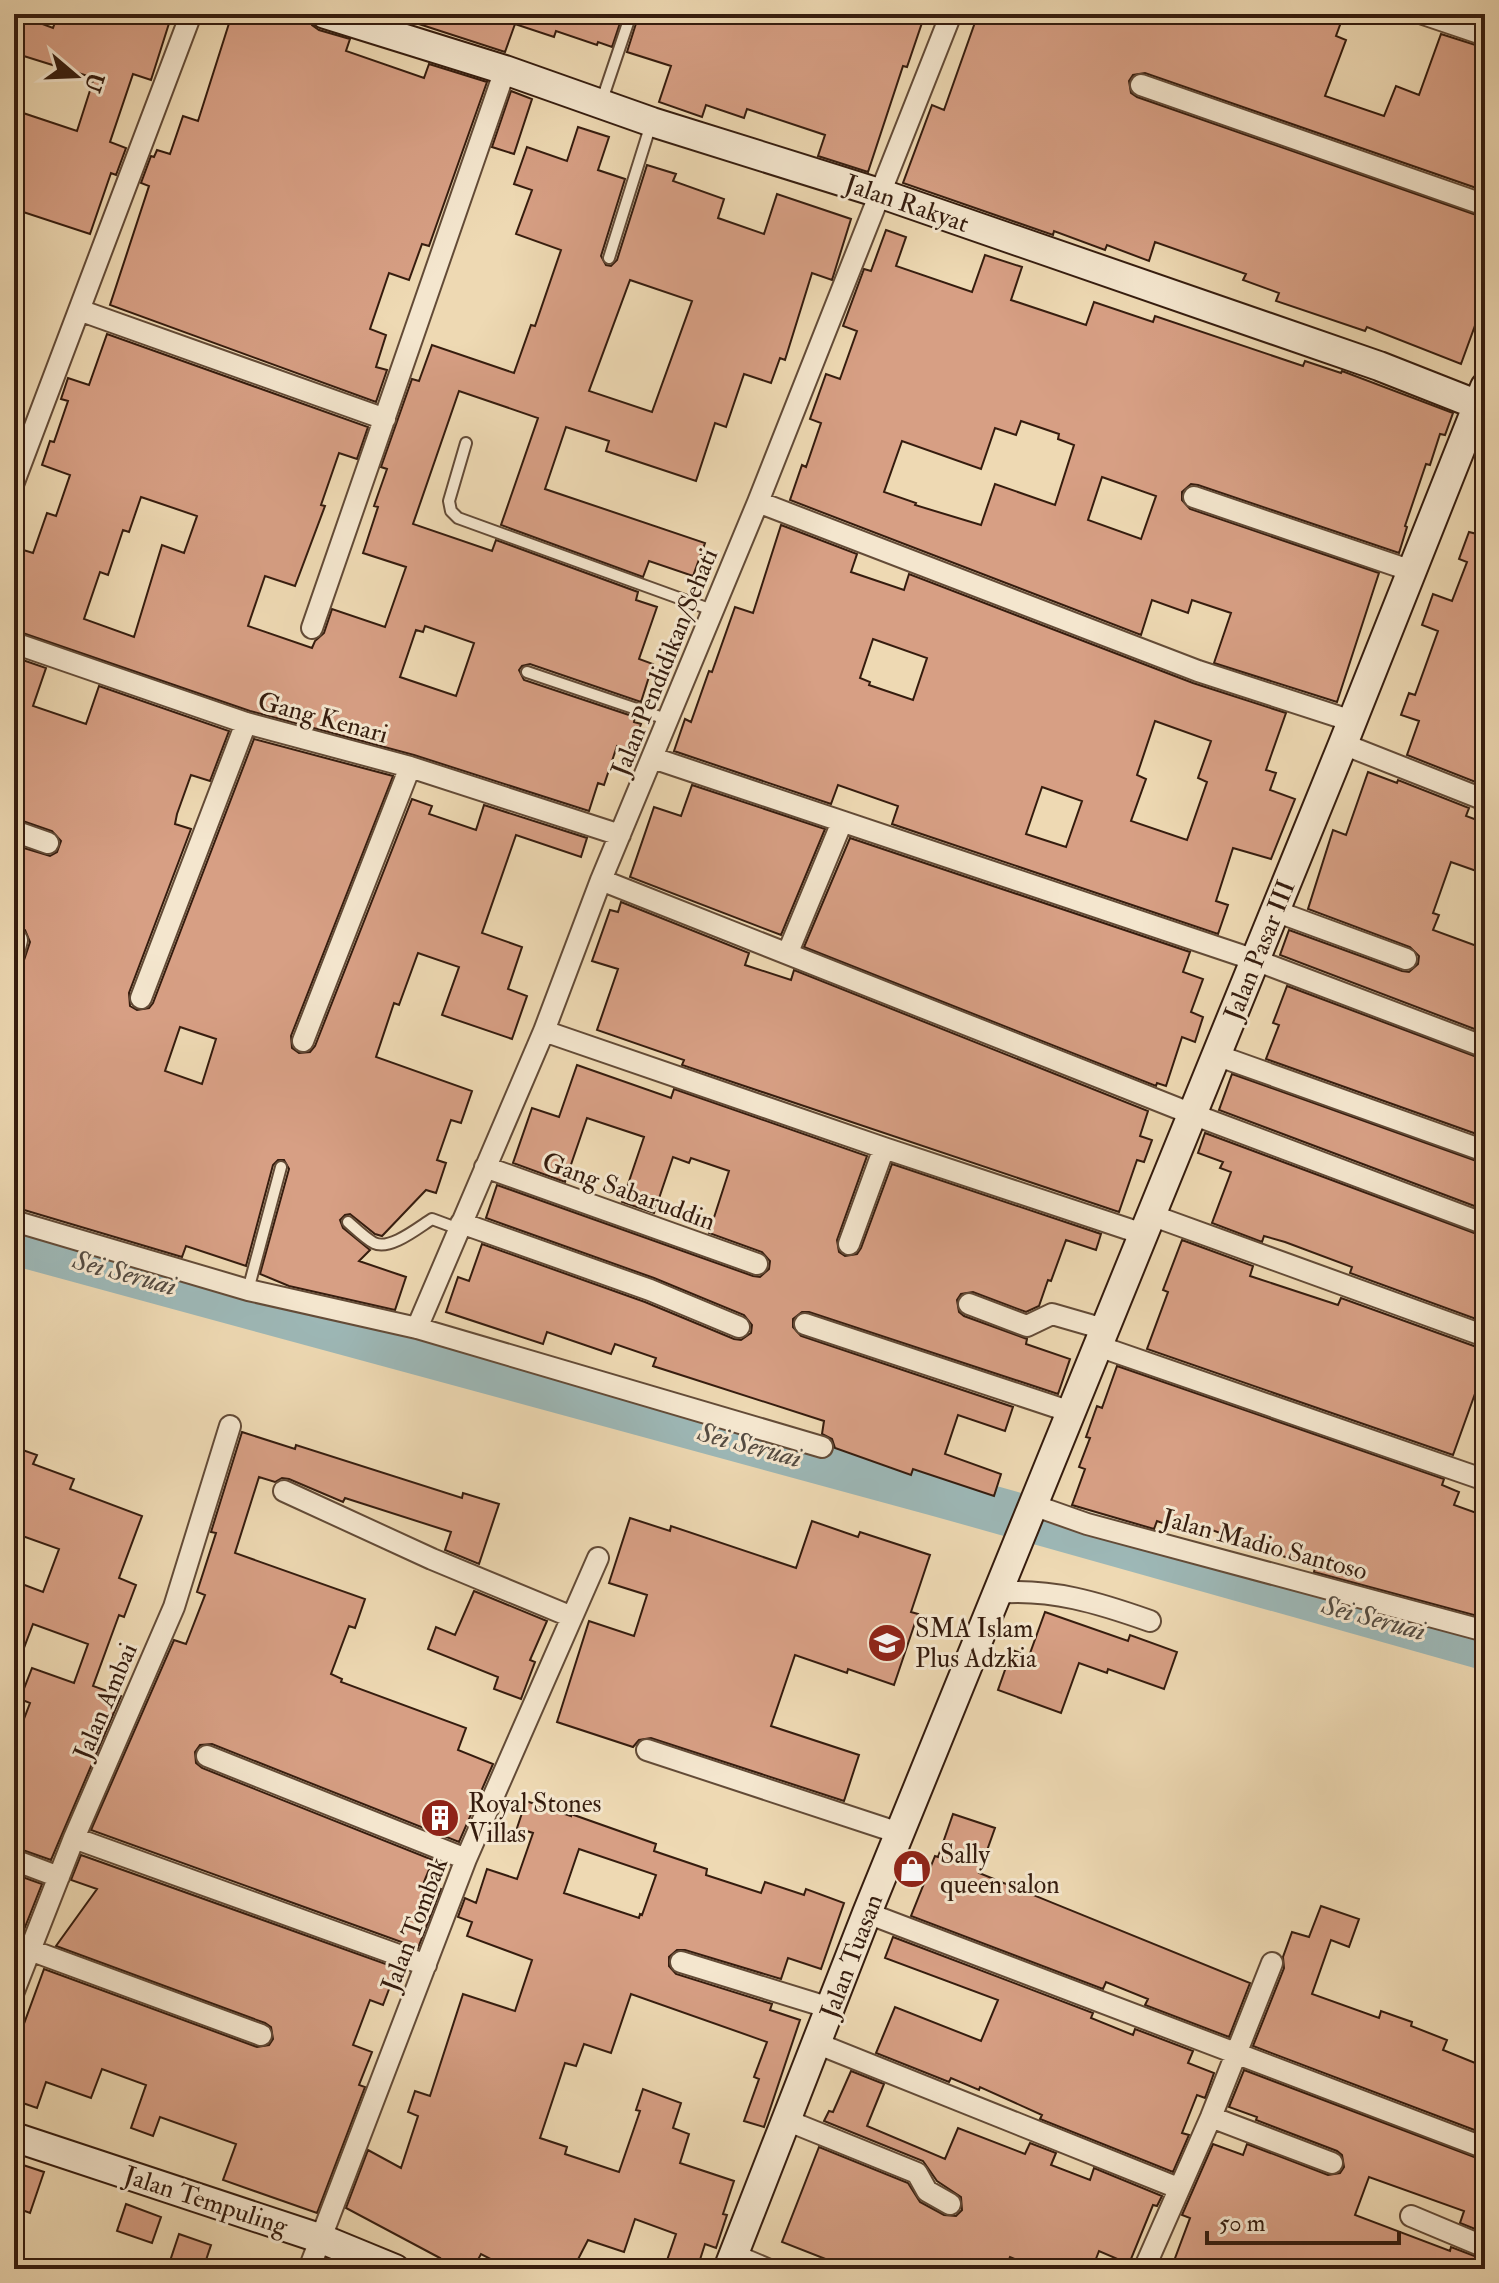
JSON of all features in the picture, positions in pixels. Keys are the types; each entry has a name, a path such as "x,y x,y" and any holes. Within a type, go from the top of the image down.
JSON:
{"street":[{"path":"14,482 23,430 79,310 191,14"},
{"name":"Jalan Rakyat","path":"325,14 879,193 1483,400"},
{"name":"Jalan Pendidikan/Sehati","path":"417,1328 544,1031 601,880 758,502 951,14"},
{"path":"1423,14 1485,35"},
{"path":"312,628 505,70"},
{"path":"1141,85 1485,205"},
{"path":"79,310 385,419"},
{"name":"Jalan Pasar III","path":"1032,1508 1483,400"},
{"path":"1194,497 1412,571"},
{"path":"758,502 1198,671 1347,732 1485,800"},
{"name":"Gang Kenari","path":"14,643 246,723 410,767 620,835"},
{"path":"141,998 246,723"},
{"path":"653,758 1255,960 1485,1047"},
{"path":"303,1041 410,767"},
{"path":"788,952 842,822"},
{"path":"14,831 48,843"},
{"path":"601,880 1192,1114 1485,1224"},
{"path":"1275,911 1406,959"},
{"path":"544,1031 884,1148 1147,1224 1485,1336"},
{"path":"1216,1055 1485,1151"},
{"path":"849,1244 884,1148"},
{"name":"Gang Sabaruddin","path":"485,1167 757,1264"},
{"path":"14,1221 248,1290 417,1328 822,1447"},
{"path":"460,1226 631,1283 739,1327"},
{"path":"969,1304 1027,1326 1052,1314 1101,1337 1485,1480"},
{"path":"805,1324 1071,1412"},
{"name":"Jalan Ambai","path":"14,1991 74,1838 174,1607 230,1426"},
{"path":"284,1491 432,1559 572,1617"},
{"name":"Jalan Tuasan","path":"731,2262 867,1913 1032,1508"},
{"name":"Jalan Madio Santoso","path":"1032,1508 1485,1631"},
{"name":"Jalan Tombak","path":"309,2269 466,1859 598,1558"},
{"path":"997,1593 1036,1591 1093,1601 1150,1621"},
{"path":"647,1750 899,1833"},
{"path":"207,1756 466,1859"},
{"path":"74,1838 426,1965"},
{"path":"14,1860 59,1877"},
{"path":"867,1913 1485,2148"},
{"path":"30,1950 261,2035"},
{"path":"681,1962 830,2008"},
{"path":"1147,2268 1272,1963"},
{"path":"816,2043 1178,2188"},
{"path":"1211,2117 1332,2163"},
{"path":"786,2120 917,2173 927,2191 950,2204"},
{"name":"Jalan Tempuling","path":"14,2137 322,2239 395,2269"},
{"path":"1411,2216 1485,2247"},
{"path":"731,2262 767,2269"}],"lane":[{"path":"601,104 631,14"},
{"path":"609,258 652,122"},
{"path":"466,443 449,501 451,511 458,518 712,610"},
{"path":"527,672 669,720"},
{"path":"248,1290 281,1167"},
{"path":"348,1222 382,1245 432,1219 460,1226"}],"building":[{"path":"58,14 85,22 88,14 172,14 151,80 133,74 110,142 126,148 116,175 111,173 90,234 14,209 14,110 77,131 94,78 14,53 14,36 21,16 53,28"},
{"path":"232,14 270,14 297,23 298,14 308,14 312,25 319,30 350,39 346,51 424,78 429,64 487,82 429,246 422,244 409,280 389,273 370,329 386,335 376,367 387,370 376,402 110,305 149,186 141,183 151,156 154,157 157,150 170,154 183,116 198,121"},
{"path":"388,14 623,14 612,47 556,31 554,37 515,24 505,52"},
{"path":"639,14 925,14 907,67 903,66 868,172 818,156 825,135 747,109 744,118 706,105 702,117 659,102 671,66 627,52"},
{"path":"978,14 1344,14 1336,36 1346,40 1325,96 1384,116 1396,86 1419,95 1441,34 1485,48 1485,191 1145,73 1133,75 1129,81 1131,93 1137,97 1485,218 1485,298 1461,364 1367,327 1365,331 1276,301 1279,293 1243,280 1246,274 1155,242 1149,261 1107,245 1105,250 1054,231 1053,235 903,183 932,105 944,110"},
{"path":"511,91 532,99 514,154 492,147"},
{"path":"578,127 609,137 598,170 625,179 601,256 606,265 611,266 617,260 647,165 676,174 673,181 724,199 718,218 764,234 777,194 851,219 832,280 812,273 785,360 780,358 771,383 744,374 726,427 715,423 696,481 606,451 609,441 566,427 545,489 705,543 693,576 649,561 643,577 501,525 538,418 459,391 413,524 492,551 496,540 638,592 636,600 657,607 639,659 653,664 641,702 530,664 519,670 524,680 635,717 634,722 641,724 631,751 617,746 604,785 598,783 589,811 414,755 250,711 14,630 14,547 33,553 47,513 56,516 70,475 42,465 50,441 54,442 68,401 61,399 68,378 89,385 107,334 368,427 357,459 339,453 321,505 325,506 295,586 265,576 248,626 312,648 324,633 332,609 385,627 406,567 363,553 387,469 381,467 412,379 419,381 432,345 514,373 531,325 535,326 561,250 516,234 532,190 514,184 527,147 567,161","holes":["630,280 692,301 652,412 589,391","141,497 197,516 184,553 162,545 134,637 84,619 100,572 108,575 123,530 129,532","425,626 474,643 456,696 400,677 416,630 423,632"]},
{"path":"886,230 906,237 896,266 972,292 985,255 1022,267 1011,300 1086,325 1094,302 1153,322 1155,316 1303,366 1305,361 1342,371 1453,413 1445,435 1440,434 1430,465 1426,464 1399,553 1198,485 1191,484 1182,492 1182,500 1190,509 1379,573 1337,702 1214,663 1231,613 1192,600 1188,613 1152,600 1141,635 790,500 802,465 806,467 821,423 810,419 826,374 840,379 857,331 843,326 864,269 871,271","holes":["1021,421 1059,434 1058,439 1074,445 1055,505 995,484 981,525 884,492 902,441 981,469 995,428 1016,435","1102,477 1156,496 1141,539 1088,520"]},
{"path":"1483,519 1485,764 1478,783 1407,755 1419,721 1401,715 1409,693 1415,695 1438,631 1422,625 1433,594 1452,601 1467,562 1459,559 1469,532 1477,534"},
{"path":"781,525 857,554 851,572 904,590 909,574 1193,683 1286,713 1266,770 1276,773 1270,790 1295,799 1271,859 1233,848 1216,901 1228,905 1218,934 892,824 898,806 838,785 831,804 674,751 685,719 691,722 735,607 753,613","holes":["873,639 927,658 913,700 869,685 870,682 860,678","1155,721 1211,741 1198,778 1207,782 1187,840 1131,821 1146,779 1137,775","1042,787 1082,801 1066,847 1026,834"]},
{"path":"14,657 46,668 33,706 86,724 99,686 229,731 210,781 191,775 177,814 175,824 191,829 129,993 130,1006 137,1010 149,1008 153,1003 254,739 393,776 291,1036 292,1048 299,1053 310,1052 315,1046 412,799 432,806 429,814 476,830 484,805 587,838 581,857 516,835 482,933 522,947 508,989 527,996 512,1039 442,1015 459,967 418,953 399,1005 394,1003 376,1057 472,1091 461,1123 451,1120 437,1160 446,1163 436,1193 426,1190 382,1236 350,1214 340,1220 343,1228 370,1250 359,1261 406,1277 395,1310 289,1286 260,1274 289,1169 284,1160 278,1160 273,1165 246,1266 186,1246 182,1257 14,1207 14,965 24,960 30,942 25,930 14,927 14,845 50,856 57,852 61,841 52,831 14,818","holes":["180,1027 216,1039 202,1084 165,1071"]},
{"path":"1368,772 1397,783 1398,780 1469,808 1466,816 1485,823 1485,874 1451,862 1433,913 1439,915 1433,930 1485,949 1485,1033 1280,955 1289,930 1402,971 1409,972 1418,964 1419,956 1410,947 1308,909 1333,830 1346,835"},
{"path":"692,785 825,829 781,935 630,877 654,807 681,816"},
{"path":"850,838 1190,952 1183,972 1203,979 1191,1012 1203,1017 1195,1042 1182,1037 1166,1086 1157,1083 1156,1086 804,947"},
{"path":"621,902 749,953 745,965 791,980 794,970 1148,1111 1140,1136 1152,1140 1144,1162 1137,1160 1119,1212 682,1065 684,1060 597,1030 618,969 592,961 610,910 618,912"},
{"path":"1287,986 1485,1060 1485,1137 1266,1059 1279,1025 1273,1023"},
{"path":"577,1065 671,1098 674,1089 867,1156 837,1240 839,1252 845,1256 857,1254 861,1248 892,1164 1101,1234 1096,1250 1066,1240 1039,1306 1026,1312 973,1292 961,1294 957,1300 959,1312 964,1316 1027,1339 1026,1344 1070,1359 1058,1394 809,1312 802,1312 793,1319 793,1327 801,1336 1013,1407 1005,1431 958,1415 945,1454 1001,1474 994,1496 913,1469 911,1475 835,1448 832,1439 822,1434 824,1421 653,1366 656,1358 615,1344 611,1354 547,1332 543,1344 446,1312 458,1277 469,1281 482,1244 645,1302 734,1339 741,1340 751,1333 752,1325 744,1315 654,1278 486,1218 497,1185 753,1276 760,1277 769,1269 770,1261 762,1252 709,1233 729,1171 691,1158 689,1163 673,1157 654,1213 622,1202 644,1137 587,1118 565,1182 513,1163 532,1108 559,1117"},
{"path":"1232,1074 1485,1164 1485,1210 1219,1110"},
{"path":"1205,1133 1485,1237 1485,1249 1478,1268 1485,1270 1485,1293 1476,1319 1350,1273 1352,1267 1285,1242 1264,1236 1262,1242 1212,1223 1231,1172 1220,1168 1223,1162 1198,1153"},
{"path":"1182,1240 1253,1266 1250,1276 1338,1305 1341,1298 1485,1350 1485,1394 1476,1391 1453,1455 1147,1349 1168,1292 1163,1290"},
{"path":"1117,1366 1444,1479 1442,1485 1459,1492 1454,1505 1485,1516 1485,1618 1314,1572 1315,1568 1204,1527 1201,1537 1157,1521 1154,1529 1072,1505 1085,1469 1079,1467 1090,1438 1086,1437 1097,1406 1102,1408"},
{"path":"242,1432 295,1449 296,1445 462,1498 463,1493 499,1504 479,1564 445,1550 451,1532 345,1498 343,1502 289,1479 282,1478 275,1482 259,1477 235,1553 365,1599 355,1628 349,1626 331,1674 342,1679 341,1682 466,1728 458,1750 493,1764 459,1842 212,1744 200,1745 195,1752 196,1763 202,1768 433,1860 424,1882 441,1889 418,1948 91,1830 174,1640 186,1644 205,1595 197,1592 216,1533 211,1532"},
{"path":"14,1447 37,1455 33,1464 74,1479 70,1489 142,1516 119,1578 136,1585 124,1617 119,1615 93,1686 121,1696 51,1860 14,1847 14,1745 30,1703 20,1699 32,1668 74,1683 88,1644 33,1624 14,1668 14,1581 43,1592 59,1549 14,1533"},
{"path":"630,1518 670,1531 671,1526 796,1568 812,1521 858,1537 860,1532 930,1555 911,1612 918,1614 894,1685 795,1655 771,1726 859,1755 844,1801 651,1738 639,1740 633,1747 557,1722 589,1621 634,1636 647,1595 609,1583"},
{"path":"474,1591 547,1621 530,1660 535,1662 521,1699 494,1689 498,1677 428,1649 436,1627 455,1635"},
{"path":"1045,1612 1128,1641 1130,1635 1177,1652 1164,1689 1108,1669 1107,1673 1079,1663 1061,1713 998,1690 1012,1650 1029,1656"},
{"path":"526,1801 656,1844 654,1851 707,1869 706,1875 761,1893 765,1882 804,1895 806,1889 844,1903 821,1969 788,1958 781,1979 685,1950 677,1950 669,1957 669,1966 676,1974 772,2004 770,2010 800,2020 764,2127 744,2121 759,2079 754,2077 767,2042 631,1994 611,2053 584,2044 576,2066 565,2063 540,2138 567,2147 565,2154 619,2172 640,2111 636,2110 643,2089 681,2103 673,2128 689,2134 680,2163 734,2181 716,2248 705,2244 697,2269 664,2269 676,2234 635,2219 624,2252 588,2240 573,2269 510,2269 481,2254 473,2269 452,2269 438,2262 440,2258 346,2208 368,2150 401,2168 418,2116 408,2112 415,2091 430,2096 463,1994 515,2011 532,1960 467,1936 472,1922 458,1917 465,1898 476,1903 487,1869 517,1879 533,1833 517,1828","holes":["579,1849 656,1875 639,1918 564,1893"]},
{"path":"953,1814 995,1828 979,1873 1250,1983 1229,2037 1145,2005 1148,1999 1106,1982 1103,1989 911,1916 935,1856 938,1857"},
{"path":"81,1855 397,1968 383,2005 370,2000 353,2045 372,2052 359,2085 365,2087 317,2213 223,2180 236,2144 160,2117 153,2136 131,2128 146,2085 102,2069 91,2098 46,2082 37,2108 14,2100 14,2051 44,1969 257,2047 269,2045 273,2039 271,2027 265,2023 56,1946 97,1889 71,1880"},
{"path":"14,1874 42,1884 14,1955"},
{"path":"1321,1906 1359,1919 1349,1947 1331,1940 1312,1994 1379,2018 1381,2011 1412,2022 1411,2026 1447,2040 1443,2050 1485,2067 1485,2134 1253,2046 1284,1968 1283,1957 1292,1932 1309,1937"},
{"path":"893,1937 1093,2013 1091,2018 1133,2035 1135,2029 1193,2051 1188,2063 1214,2073 1205,2098 1197,2095 1182,2133 1189,2135 1173,2172 1040,2119 1042,2115 980,2087 979,2090 951,2078 949,2082 876,2053 895,2007 981,2041 998,2000 885,1958"},
{"path":"1244,2070 1485,2161 1485,2233 1460,2223 1464,2211 1369,2177 1355,2215 1450,2251 1451,2247 1485,2260 1485,2269 1171,2269 1190,2218 1182,2215 1213,2144 1243,2155 1247,2144 1328,2175 1340,2173 1344,2167 1342,2155 1337,2151 1229,2107"},
{"path":"851,2071 884,2084 867,2126 945,2159 958,2128 1025,2154 1030,2143 1056,2153 1051,2165 1090,2180 1094,2168 1162,2196 1157,2206 1153,2205 1129,2264 1099,2251 1092,2269 1039,2269 1010,2257 1005,2269 851,2269 782,2242 819,2147 908,2183 920,2202 944,2215 956,2216 962,2210 961,2197 937,2181 923,2161 824,2121 829,2111 833,2112"},
{"path":"14,2162 44,2172 30,2213 14,2207"},
{"path":"126,2204 161,2217 152,2243 117,2231"},
{"path":"179,2234 211,2245 203,2269 182,2269 169,2264"}],"waterway":[{"name":"Sei Seruai","path":"14,1242 936,1493 1485,1647"}],"place":[{"name":"SMA Islam Plus Adzkia","path":"887,1643"},
{"name":"Royal Stones Villas","path":"440,1818"},
{"name":"Sally queen salon","path":"912,1869"}]}
